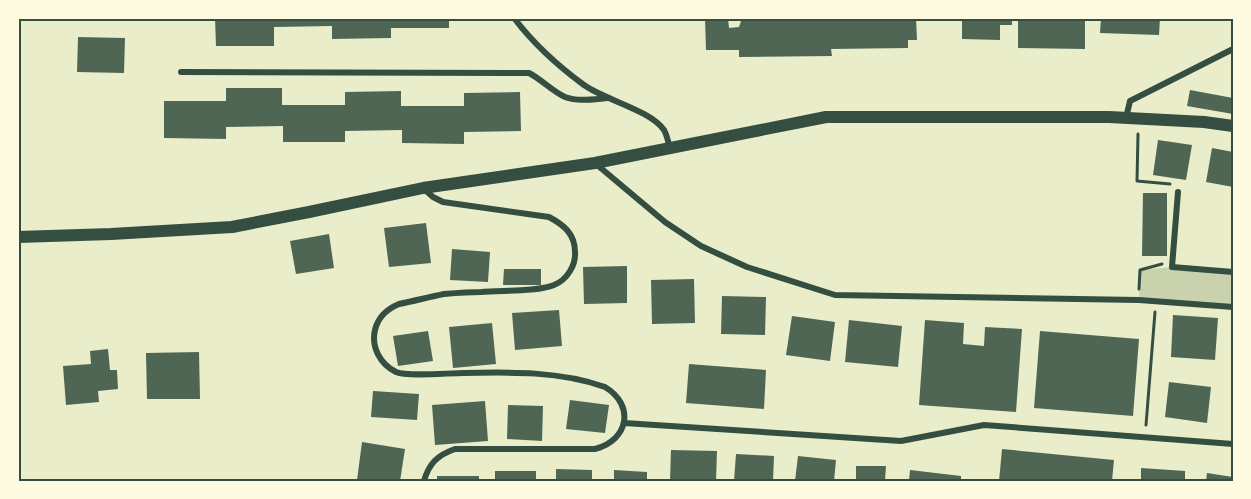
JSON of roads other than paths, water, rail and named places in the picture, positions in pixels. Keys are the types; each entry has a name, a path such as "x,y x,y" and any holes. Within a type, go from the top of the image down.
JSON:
{"main road":[{"path":"18,237 232,227 423,188 595,163 826,117 1109,117 1204,122 1233,126"}],"street":[{"path":"514,18 565,71 587,87 631,107 658,123 666,132 670,148"},
{"path":"1126,118 1130,101 1233,49"},
{"path":"181,72 529,73 565,97 608,98"},
{"path":"595,163 665,222 701,246 747,267 835,295 1139,300 1233,307"},
{"path":"423,188 442,202 541,216 561,223 573,240 574,264 565,278 553,286 445,294 393,307 381,317 374,333 376,352 381,361 403,374 480,372 552,374 598,384 612,391 618,398 622,406 624,423 620,433 613,441 604,447 595,449 455,449 444,453 434,461 424,481"},
{"path":"1178,192 1172,267 1233,272"},
{"path":"624,423 901,441 984,425 1233,444"}]}
